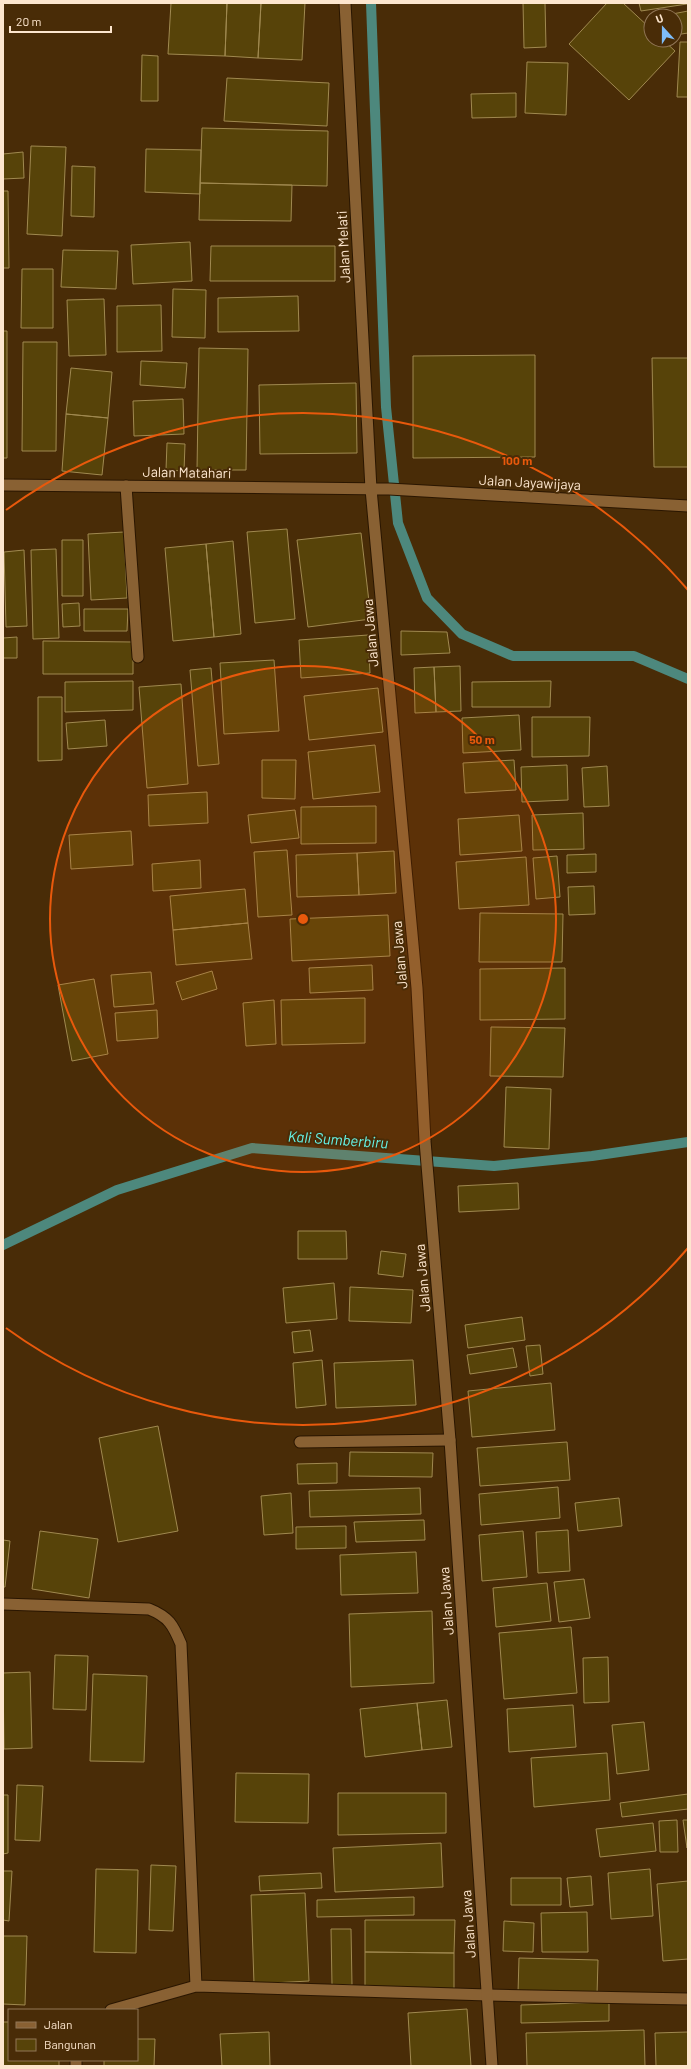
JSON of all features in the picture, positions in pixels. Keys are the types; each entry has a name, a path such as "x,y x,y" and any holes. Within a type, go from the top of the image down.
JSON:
{"street":[{"name":"Jalan Melati","path":"345,3 371,489"},
{"name":"Jalan Matahari","path":"3,485 371,489"},
{"path":"126,486 138,657"},
{"name":"Jalan Jayawijaya","path":"371,489 688,506"},
{"name":"Jalan Jawa","path":"371,489 417,988 424,1141 429,1179 450,1440 492,2066"},
{"path":"300,1442 450,1440"},
{"path":"3,1604 150,1609 164,1615 174,1627 180,1644 196,1986"},
{"path":"115,2009 196,1986 488,1995 688,1999"}],"building":[{"path":"171,3 227,3 225,56 168,54"},
{"path":"227,3 261,3 258,58 225,56"},
{"path":"261,3 305,3 302,60 258,58"},
{"path":"523,3 545,3 546,47 524,48"},
{"path":"607,3 623,3 643,22 643,48 672,48 675,51 629,100 569,44"},
{"path":"639,3 687,3 661,8 643,8 643,11 641,11"},
{"path":"688,11 688,33 683,34 683,12"},
{"path":"683,42 688,42 688,97 677,97 680,48 683,48"},
{"path":"142,55 158,56 158,101 141,101"},
{"path":"527,62 568,63 566,115 525,113"},
{"path":"227,78 329,83 327,126 224,121"},
{"path":"516,93 516,117 472,118 471,94"},
{"path":"202,128 328,131 327,186 200,183"},
{"path":"31,146 66,147 62,236 27,234"},
{"path":"146,149 201,150 200,194 145,192"},
{"path":"23,152 24,178 3,179 3,154"},
{"path":"72,166 95,167 94,217 71,216"},
{"path":"200,183 292,185 291,221 199,220"},
{"path":"3,191 8,191 9,268 3,268"},
{"path":"190,242 192,281 133,284 131,245"},
{"path":"211,246 335,246 335,281 210,281"},
{"path":"63,250 118,251 116,289 61,287"},
{"path":"22,269 53,269 53,328 21,328"},
{"path":"173,289 206,290 205,338 172,337"},
{"path":"298,296 299,331 218,332 218,298"},
{"path":"104,299 106,355 69,356 67,300"},
{"path":"161,305 162,351 117,352 117,306"},
{"path":"3,331 7,331 7,458 3,458"},
{"path":"23,342 57,342 56,451 22,451"},
{"path":"199,348 248,349 246,470 197,470"},
{"path":"535,355 535,457 413,458 413,356"},
{"path":"652,358 688,358 688,467 654,467"},
{"path":"141,361 187,363 185,388 140,385"},
{"path":"71,368 112,372 108,418 66,414"},
{"path":"356,383 357,453 260,454 259,385"},
{"path":"183,399 184,434 134,436 133,401"},
{"path":"66,414 108,418 102,475 62,471"},
{"path":"167,443 185,444 184,471 166,470"},
{"path":"287,529 295,619 255,623 247,532"},
{"path":"124,532 127,598 91,600 88,534"},
{"path":"361,533 371,619 308,627 297,540"},
{"path":"62,540 83,540 83,596 62,596"},
{"path":"233,541 241,634 214,637 206,544"},
{"path":"206,544 214,637 173,641 165,548"},
{"path":"56,549 59,638 33,639 31,550"},
{"path":"24,550 27,626 6,627 4,552"},
{"path":"79,603 80,626 63,627 62,604"},
{"path":"84,609 128,609 127,631 84,631"},
{"path":"401,631 447,632 450,653 401,655"},
{"path":"368,635 370,673 301,678 299,640"},
{"path":"17,637 17,658 3,658 3,638"},
{"path":"43,641 133,642 133,674 43,674"},
{"path":"274,660 279,731 224,734 220,663"},
{"path":"460,666 461,711 436,712 434,667"},
{"path":"434,667 436,712 415,713 414,668"},
{"path":"211,668 219,764 198,766 190,670"},
{"path":"133,681 133,710 65,712 65,682"},
{"path":"551,681 550,707 472,707 472,682"},
{"path":"181,684 188,784 147,788 139,687"},
{"path":"378,688 383,732 309,740 304,696"},
{"path":"38,697 62,697 62,760 38,761"},
{"path":"519,715 521,750 463,753 462,718"},
{"path":"532,717 590,717 589,756 532,757"},
{"path":"105,720 107,746 68,749 66,723"},
{"path":"375,745 380,792 313,799 308,752"},
{"path":"262,760 296,760 295,799 262,798"},
{"path":"514,760 516,790 465,793 463,763"},
{"path":"567,765 568,800 522,802 521,767"},
{"path":"607,766 609,806 584,807 582,768"},
{"path":"207,792 208,823 149,826 148,795"},
{"path":"376,806 376,843 301,844 301,807"},
{"path":"295,810 299,838 251,843 248,815"},
{"path":"583,813 584,849 533,850 532,815"},
{"path":"519,815 522,851 460,855 458,819"},
{"path":"131,831 133,865 71,869 69,835"},
{"path":"287,850 292,915 258,917 254,852"},
{"path":"394,851 396,893 359,895 357,853"},
{"path":"357,853 359,895 297,897 296,855"},
{"path":"596,854 596,872 567,873 567,855"},
{"path":"557,856 560,897 536,899 533,858"},
{"path":"526,857 529,905 459,909 456,862"},
{"path":"200,860 201,888 153,891 152,864"},
{"path":"594,886 595,914 569,915 568,887"},
{"path":"245,889 248,923 173,930 170,896"},
{"path":"480,913 563,914 562,962 479,962"},
{"path":"388,915 390,956 292,961 290,919"},
{"path":"248,923 252,959 176,965 173,930"},
{"path":"372,965 373,990 310,993 309,968"},
{"path":"565,968 565,1019 480,1020 480,969"},
{"path":"212,971 217,989 182,1000 176,982"},
{"path":"151,972 154,1004 114,1007 111,975"},
{"path":"94,979 108,1054 72,1061 58,985"},
{"path":"365,998 365,1043 282,1045 281,1000"},
{"path":"274,1000 276,1044 246,1046 243,1003"},
{"path":"157,1010 158,1038 117,1041 115,1013"},
{"path":"491,1027 565,1028 563,1077 490,1076"},
{"path":"506,1087 551,1089 549,1149 504,1147"},
{"path":"518,1183 519,1209 459,1212 458,1186"},
{"path":"298,1231 346,1231 347,1259 298,1259"},
{"path":"381,1251 406,1254 403,1277 378,1274"},
{"path":"334,1283 337,1319 286,1323 283,1288"},
{"path":"350,1287 413,1290 411,1323 349,1321"},
{"path":"522,1317 525,1340 468,1348 465,1325"},
{"path":"310,1330 313,1351 294,1353 292,1332"},
{"path":"540,1345 543,1374 530,1376 526,1346"},
{"path":"513,1348 517,1367 470,1374 467,1355"},
{"path":"322,1360 326,1405 296,1408 293,1363"},
{"path":"413,1360 416,1405 336,1408 334,1363"},
{"path":"551,1383 555,1430 472,1437 468,1391"},
{"path":"158,1426 178,1531 118,1542 99,1438"},
{"path":"567,1442 570,1480 480,1486 477,1448"},
{"path":"350,1452 433,1453 432,1477 349,1476"},
{"path":"337,1463 337,1483 298,1484 297,1464"},
{"path":"558,1487 560,1518 481,1525 479,1494"},
{"path":"420,1488 421,1514 310,1517 309,1491"},
{"path":"291,1493 293,1533 264,1535 261,1496"},
{"path":"619,1498 622,1526 578,1531 575,1503"},
{"path":"424,1520 425,1540 356,1542 354,1522"},
{"path":"346,1526 346,1548 296,1549 296,1527"},
{"path":"568,1530 570,1571 538,1573 536,1532"},
{"path":"40,1531 98,1539 89,1598 32,1589"},
{"path":"523,1531 527,1577 482,1581 479,1535"},
{"path":"3,1540 10,1541 5,1587 3,1587"},
{"path":"416,1552 418,1593 341,1595 340,1555"},
{"path":"584,1579 590,1618 559,1622 554,1582"},
{"path":"547,1583 551,1621 496,1627 493,1588"},
{"path":"432,1611 434,1683 351,1687 349,1614"},
{"path":"571,1627 577,1693 504,1699 499,1633"},
{"path":"55,1655 88,1656 86,1710 53,1709"},
{"path":"608,1657 609,1702 584,1703 583,1658"},
{"path":"30,1672 32,1748 4,1749 3,1673"},
{"path":"93,1674 147,1676 144,1762 90,1761"},
{"path":"447,1700 452,1747 422,1750 417,1703"},
{"path":"417,1703 422,1750 365,1757 360,1709"},
{"path":"573,1705 576,1747 509,1752 507,1709"},
{"path":"644,1722 649,1770 617,1774 612,1725"},
{"path":"607,1753 610,1800 534,1807 531,1758"},
{"path":"236,1773 309,1774 308,1823 235,1822"},
{"path":"17,1785 43,1786 40,1841 15,1840"},
{"path":"338,1793 446,1793 446,1833 338,1835"},
{"path":"688,1794 688,1809 622,1817 620,1803"},
{"path":"3,1795 8,1795 8,1853 3,1854"},
{"path":"677,1820 678,1852 660,1852 659,1821"},
{"path":"683,1820 688,1820 687,1848"},
{"path":"653,1823 656,1851 600,1857 596,1829"},
{"path":"441,1843 443,1887 335,1892 333,1848"},
{"path":"151,1865 176,1866 173,1931 149,1930"},
{"path":"96,1869 138,1870 136,1953 94,1952"},
{"path":"650,1869 653,1916 611,1919 608,1873"},
{"path":"3,1871 12,1871 9,1921 3,1920"},
{"path":"321,1873 322,1888 260,1891 259,1876"},
{"path":"591,1876 593,1905 570,1907 567,1878"},
{"path":"511,1878 561,1878 561,1905 511,1905"},
{"path":"688,1881 688,1959 663,1961 657,1884"},
{"path":"305,1893 309,1981 254,1984 251,1895"},
{"path":"414,1897 414,1915 317,1917 317,1900"},
{"path":"587,1912 588,1952 542,1952 541,1913"},
{"path":"365,1920 455,1920 454,1953 365,1952"},
{"path":"504,1921 534,1923 533,1952 503,1951"},
{"path":"331,1929 351,1929 352,1985 332,1985"},
{"path":"3,1936 27,1936 25,2005 3,2004"},
{"path":"365,1952 454,1953 454,1990 365,1989"},
{"path":"519,1958 598,1960 597,1995 518,1993"},
{"path":"609,2002 609,2021 521,2023 521,2005"},
{"path":"467,2009 471,2066 411,2066 408,2013"},
{"path":"3,2022 8,2022 8,2061 59,2061 59,2066 3,2066"},
{"path":"644,2030 645,2066 527,2066 526,2033"},
{"path":"269,2032 270,2066 222,2066 220,2034"},
{"path":"688,2032 688,2066 656,2066 655,2033"},
{"path":"138,2039 155,2039 154,2066 104,2066 104,2061 138,2061"}],"waterway":[{"path":"371,3 386,407 398,523 427,598 462,634 513,656 634,656 688,679"},
{"name":"Kali Sumberbiru","path":"3,1245 117,1190 252,1148 494,1166 592,1156 688,1142"}]}
